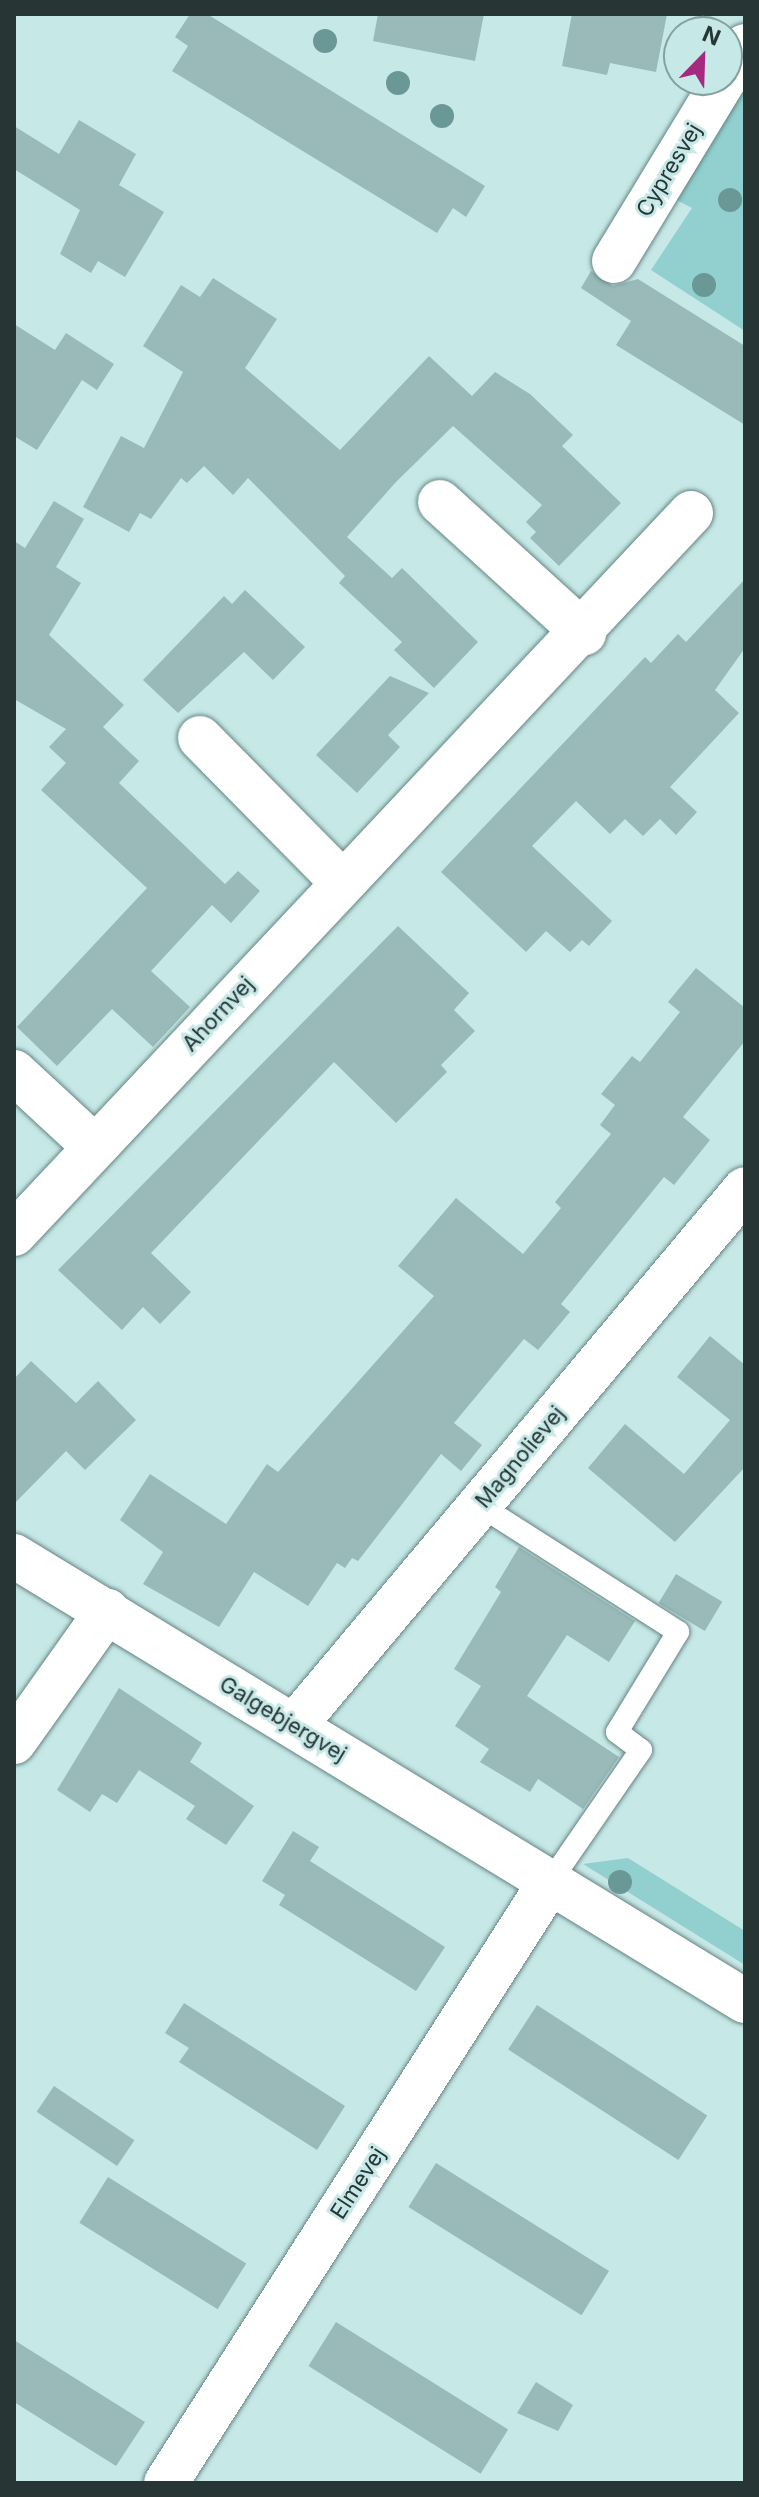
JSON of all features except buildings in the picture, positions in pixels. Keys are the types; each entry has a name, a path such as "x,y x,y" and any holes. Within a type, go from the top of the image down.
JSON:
{"street":[{"name":"Cypresvej","path":"614,261 715,96"},
{"path":"440,502 584,633"},
{"name":"Ahornvej","path":"14,1234 341,881 584,633 691,513"},
{"path":"200,738 341,881"},
{"path":"14,1072 95,1147"},
{"name":"Magnolievej","path":"294,1726 745,1189"},
{"name":"Galgebjergvej","path":"14,1556 745,2001"},
{"path":"14,1742 107,1611"},
{"name":"Elmevej","path":"166,2483 550,1882"}],"lane":[{"path":"479,1505 678,1632 617,1732 641,1750 550,1882"}],"shaded area":[{"path":"745,63 745,331 651,270 692,208 667,195 726,96 743,96"},
{"path":"628,1858 745,1931 745,1965 583,1864"}]}
